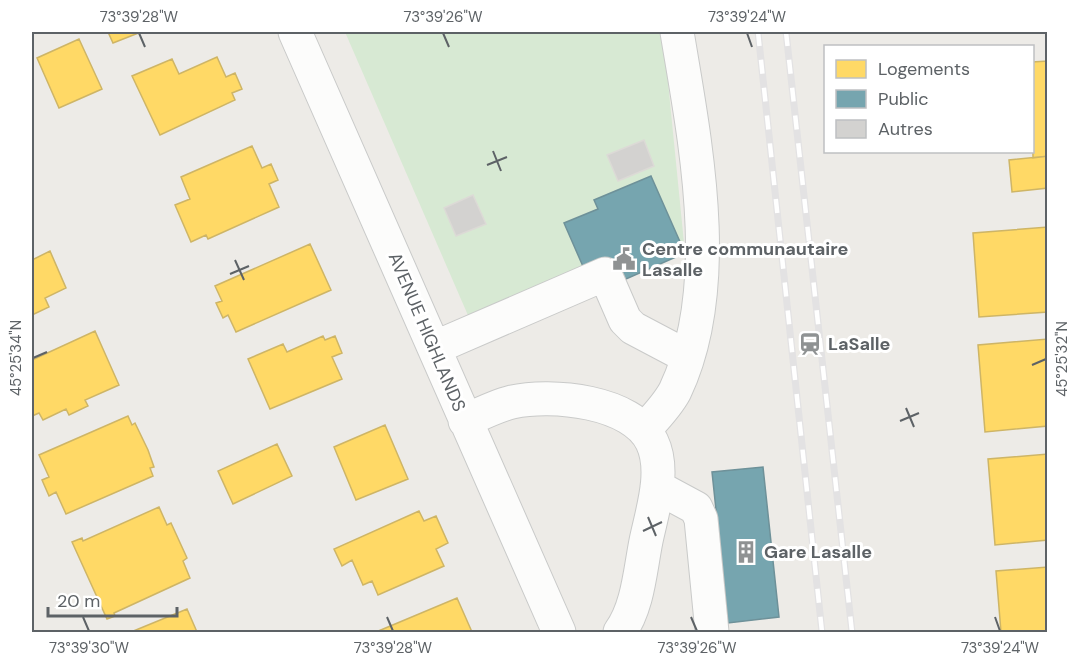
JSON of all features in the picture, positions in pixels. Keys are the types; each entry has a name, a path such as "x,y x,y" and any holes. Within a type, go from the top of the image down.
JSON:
{"street":[{"name":"AVENUE HIGHLANDS","path":"295,32 559,633"},
{"path":"644,430 674,393 686,356 702,277 702,227 695,144 677,32"},
{"path":"434,348 605,273 625,320 633,328 686,356"},
{"path":"465,421 514,402 554,400 608,407 644,430 653,443 657,487 634,601 628,620 620,633"},
{"path":"657,487 696,507 701,519 712,633"}],"green space":[{"path":"345,32 663,32 685,253 480,343"}],"building: Logements":[{"path":"108,32 141,32 113,43"},
{"path":"79,39 102,89 59,108 37,58"},
{"path":"217,57 226,77 235,73 242,89 232,93 235,100 160,135 132,76 172,59 179,74"},
{"path":"1048,61 1048,156 1033,158 1034,153 1034,62"},
{"path":"252,146 262,168 271,164 278,180 269,184 279,207 208,239 206,235 191,242 175,205 190,199 181,177"},
{"path":"1048,156 1048,188 1012,192 1009,160"},
{"path":"1048,227 1048,312 979,317 973,233"},
{"path":"310,244 331,290 236,332 228,315 223,318 216,303 222,301 215,286"},
{"path":"50,251 66,288 45,298 49,307 32,315 32,260"},
{"path":"95,331 119,385 85,400 88,406 69,415 66,409 43,420 39,413 32,416 32,360"},
{"path":"323,336 325,340 335,336 342,353 332,357 342,379 270,409 248,359 283,344 287,352"},
{"path":"1048,339 1048,426 985,432 978,345"},
{"path":"128,416 132,425 135,423 148,450 154,467 150,468 153,476 66,514 56,492 49,496 42,480 49,477 39,455"},
{"path":"385,425 408,479 356,500 334,447"},
{"path":"277,444 292,476 233,504 218,471"},
{"path":"1048,454 1048,540 995,545 988,459"},
{"path":"159,507 167,525 171,523 187,558 183,561 190,578 114,613 115,616 107,619 72,542 82,538 83,541"},
{"path":"419,511 424,521 436,516 448,543 436,549 444,566 378,595 372,581 363,585 352,560 342,566 334,549"},
{"path":"1048,567 1048,632 1001,632 996,571"},
{"path":"457,598 472,632 376,632"},
{"path":"187,609 197,632 131,632"}],"building: Public":[{"path":"651,176 685,253 617,283 585,271 564,223 598,209 594,200"},
{"name":"Gare Lasalle","path":"763,467 779,617 728,623 712,472"}],"building: Autres":[{"path":"644,140 654,166 618,181 607,155"},
{"path":"473,195 486,224 456,236 444,208"}],"railway":[{"path":"758,32 822,632"},
{"path":"786,32 852,632"}],"place":[{"name":"Centre communautaire Lasalle","path":"624,259"},
{"name":"LaSalle","path":"810,344"},
{"name":"Gare Lasalle","path":"746,552"}]}
